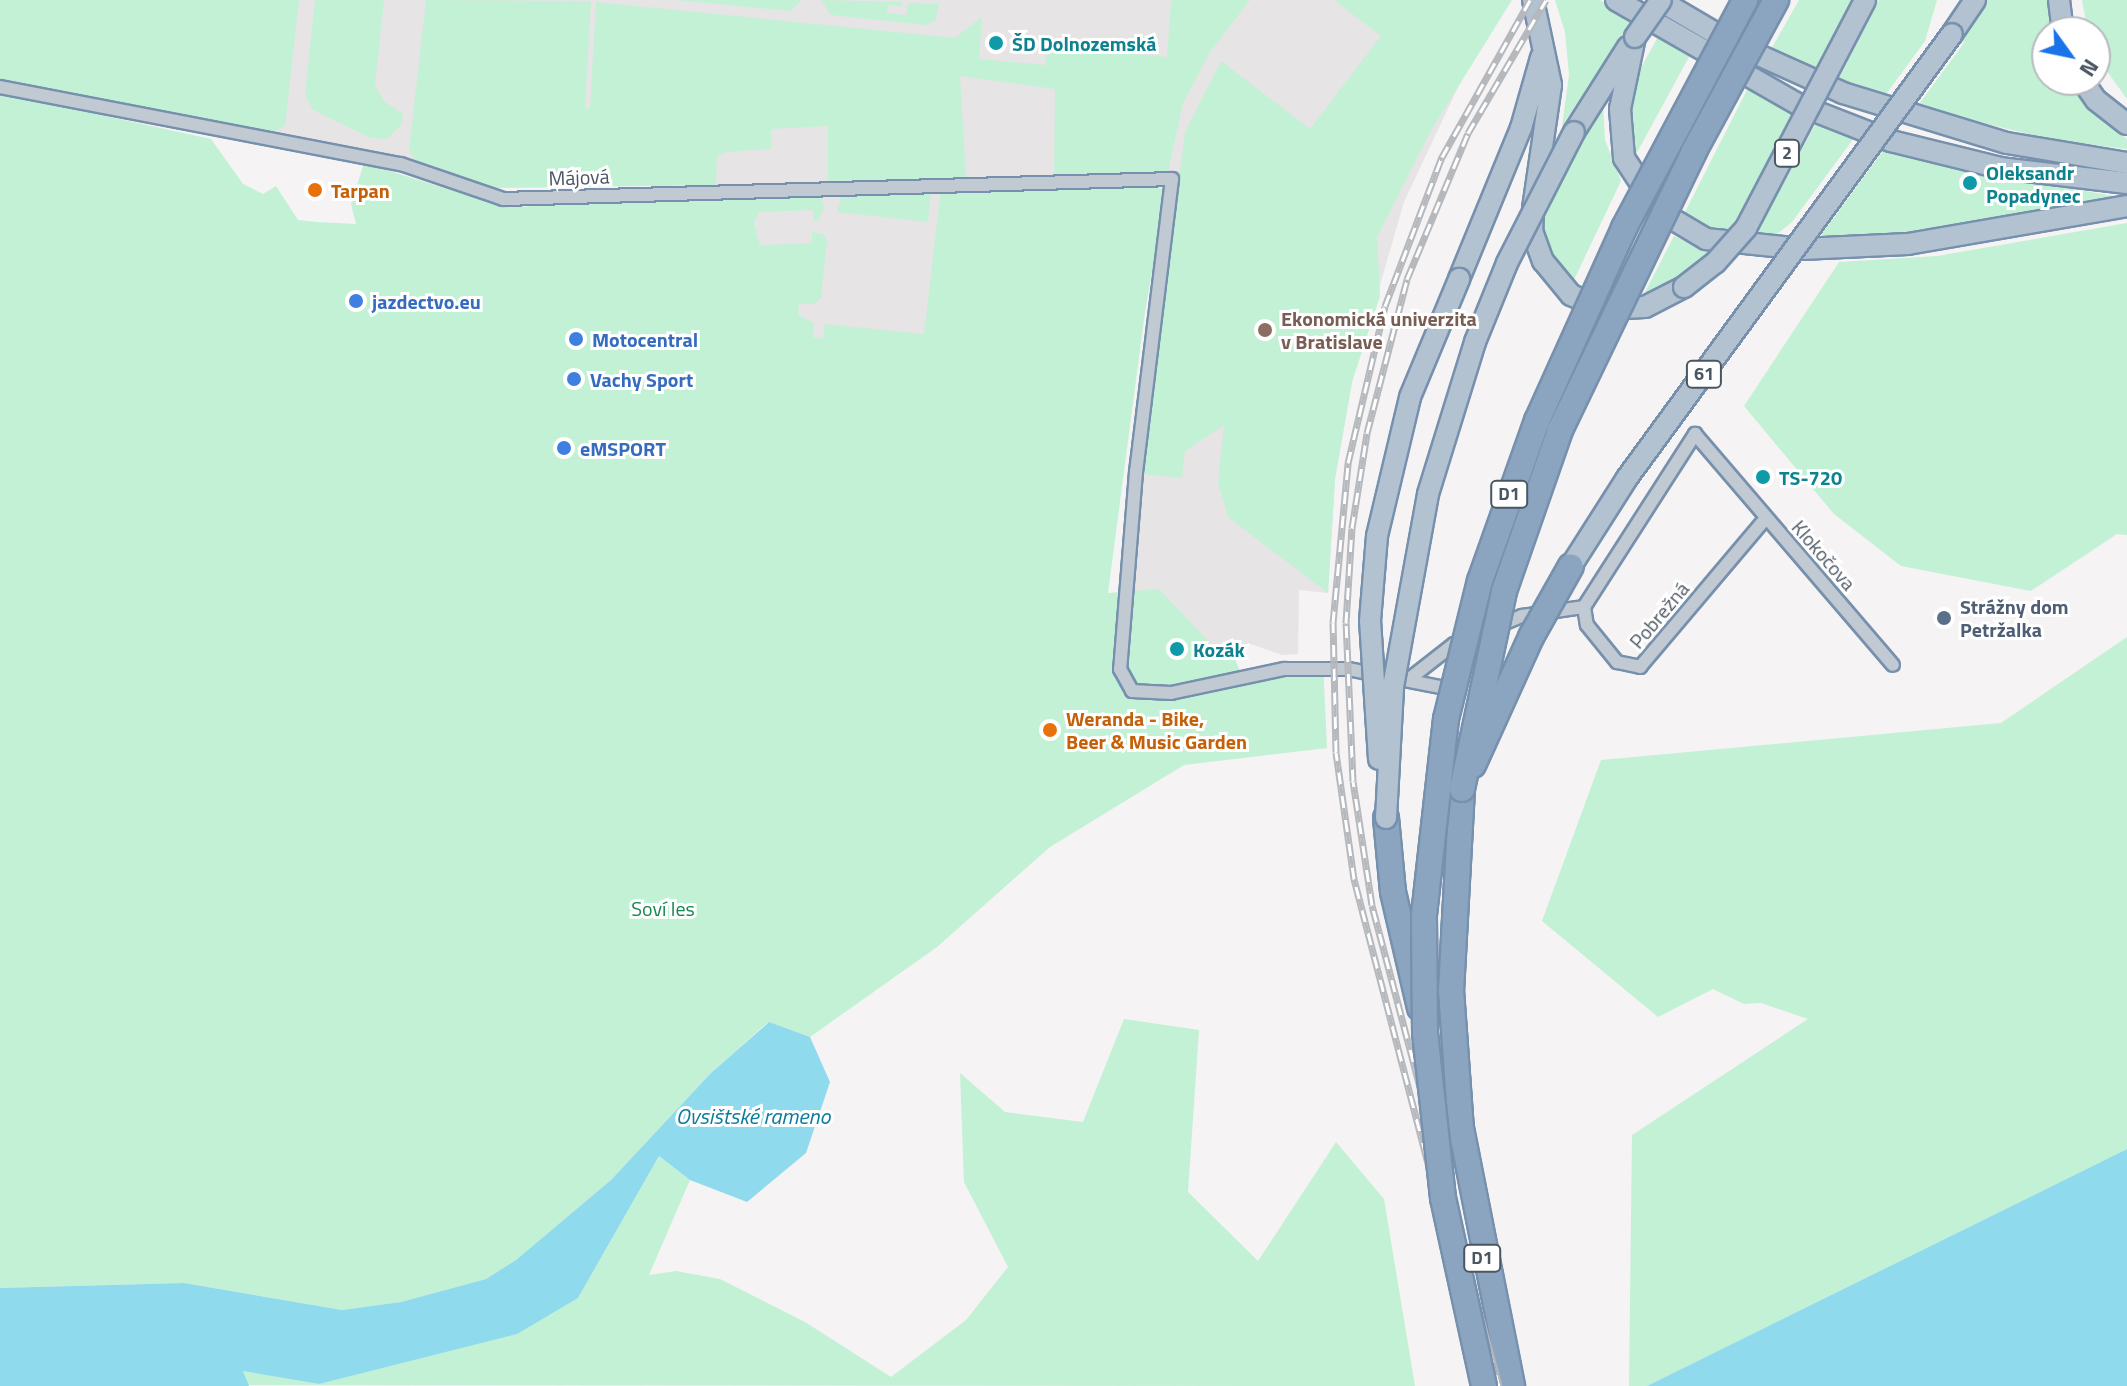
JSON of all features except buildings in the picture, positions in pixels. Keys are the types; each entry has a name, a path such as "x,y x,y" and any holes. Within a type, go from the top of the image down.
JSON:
{"highway":[{"name":"D1","path":"1484,1386 1453,1251 1433,1134 1425,1032 1424,915 1436,784 1480,581 1573,336 1669,139 1745,0"},
{"name":"D1","path":"1512,1386 1461,1128 1451,990 1462,789 1504,591 1560,430 1694,151 1776,0"},
{"path":"1462,789 1571,566"},
{"path":"1386,818 1393,892 1425,1032"}],"main road":[{"name":"2","path":"1533,0 1543,38 1551,102 1532,231 1543,261 1571,295 1604,309 1645,307 1684,287 1715,263 1746,228 1865,0"},
{"path":"1616,0 1799,105 1891,141 2001,168 2127,183"},
{"path":"1386,818 1402,624 1449,418 1475,342 1542,190 1660,0 1734,44 1843,93 2007,143 2127,163"},
{"path":"1952,34 1954,0"},
{"name":"61","path":"1571,566 1627,478 1975,0"},
{"path":"1635,37 1618,126 1630,172 1659,211 1697,236 1771,248 1908,244 2127,206"},
{"path":"1386,818 1371,679 1377,536 1410,397 1531,102 1543,38"},
{"path":"2093,96 2127,124"}],"street":[{"name":"Májová","path":"0,87 401,164 503,199 1172,179 1136,472 1120,669 1132,691 1171,693 1284,669 1348,669 1408,680"},
{"name":"Klokočova","path":"1584,607 1695,434 1893,665"},
{"name":"Pobrežná","path":"1584,607 1587,625 1617,662 1640,667 1766,518"},
{"path":"1408,680 1454,644 1522,616 1584,607"},
{"path":"1408,680 1451,689"}],"shaded area":[{"name":"Ekonomická univerzita v Bratislave","path":"88,0 1434,0 1467,68 1404,202 1352,382 1335,479 1328,593 1299,590 1298,654 1282,655 1248,643 1243,657 1133,615 1142,474 1181,175 967,178 979,202 945,334 811,351 716,185 488,188 267,134"}],"green space":[{"path":"0,0 299,0 285,126 267,134 0,85"},
{"path":"315,0 384,0 375,86 385,102 403,114 401,125 387,139 371,138 313,110 305,95"},
{"path":"426,0 591,1 585,110 590,108 596,2 955,38 982,17 979,59 1045,65 1049,45 1167,57 1171,0 1250,0 1210,52 1183,103 1168,172 1054,176 1055,89 960,76 966,178 828,181 828,126 771,129 771,149 726,152 717,157 716,185 488,188 416,162 409,150"},
{"path":"677,0 801,0 801,1 790,11"},
{"path":"821,0 903,2 902,6 888,5 887,13 906,15 908,3 939,4 935,21 926,25 831,15"},
{"path":"1334,0 1512,0 1430,132 1377,237 1380,296 1352,382 1335,479 1328,593 1228,517 1218,483 1224,425 1185,451 1182,478 1142,474 1185,132 1221,61 1310,129 1381,36"},
{"path":"1555,0 1600,0 1631,21 1562,126 1569,75 1565,32"},
{"path":"1799,0 1851,0 1814,72 1770,51"},
{"path":"1879,0 1937,0 1925,41 1884,97 1838,80"},
{"path":"1985,0 2048,0 2050,16 2031,16 2031,96 2081,96 2094,114 2127,139 2127,149 2054,140 1917,107 1964,43 1960,39"},
{"path":"2082,0 2127,0 2127,99 2111,77 2111,16 2085,16"},
{"path":"1658,37 1690,55 1634,158 1628,110 1633,82"},
{"path":"1748,88 1795,113 1750,199 1725,235 1682,218"},
{"name":"Soví les","path":"0,93 211,139 243,184 263,194 276,186 298,220 356,224 351,204 364,163 505,207 821,196 824,207 819,220 814,221 813,210 759,212 754,223 760,245 812,243 812,232 823,234 827,241 821,298 814,304 799,304 798,314 814,324 813,337 823,339 825,324 924,334 941,188 1157,186 1166,192 1145,312 1108,593 1159,589 1218,651 1234,657 1244,680 1269,681 1323,661 1327,748 1184,765 1050,847 937,947 810,1037 768,1022 711,1073 611,1180 516,1260 486,1279 401,1302 342,1310 184,1283 0,1288"},
{"path":"1603,105 1605,140 1621,181 1572,284 1547,244 1542,216"},
{"path":"1816,123 1854,138 1792,222 1772,238 1754,238"},
{"path":"1885,148 1944,166 2113,196 1940,230 1819,238"},
{"path":"931,189 928,222 837,212 842,193"},
{"path":"2127,223 2127,535 2117,534 2031,591 1901,566 1834,514 1744,406 1839,262 1937,256"},
{"path":"1674,236 1710,252 1660,292 1641,300"},
{"path":"2127,637 2127,1149 1647,1386 1629,1386 1632,1135 1808,1019 1761,1003 1744,1004 1713,989 1658,1017 1542,921 1601,760 2001,723"},
{"path":"1124,1019 1199,1030 1188,1192 1258,1261 1336,1142 1384,1199 1415,1386 245,1385 242,1371 319,1384 578,1298 659,1156 690,1180 649,1275 676,1271 720,1279 805,1322 891,1377 966,1320 1008,1267 964,1182 960,1073 1005,1112 1083,1122"}],"water":[{"name":"Ovsištské rameno","path":"769,1022 810,1037 830,1082 806,1153 747,1202 690,1180 659,1156 578,1298 517,1334 319,1384 243,1371 249,1386 0,1386 0,1288 184,1283 342,1310 401,1302 486,1279 516,1260 611,1180 711,1073"},
{"path":"2127,1149 2127,1386 1647,1386"}],"railway":[{"path":"1486,1386 1354,879 1336,752 1333,623 1348,463 1385,306 1442,157 1530,0"},
{"path":"1499,1386 1372,905 1353,781 1346,623 1352,528 1367,433 1407,279 1468,133 1546,0"}],"place":[{"name":"ŠD Dolnozemská","path":"996,43"},
{"name":"Oleksandr Popadynec","path":"1970,183"},
{"name":"Tarpan","path":"315,190"},
{"name":"jazdectvo.eu","path":"356,301"},
{"name":"Ekonomická univerzita v Bratislave","path":"1265,330"},
{"name":"Motocentral","path":"576,339"},
{"name":"Vachy Sport","path":"574,379"},
{"name":"eMSPORT","path":"564,448"},
{"name":"TS-720","path":"1763,477"},
{"name":"Strážny dom Petržalka","path":"1944,618"},
{"name":"Kozák","path":"1177,649"},
{"name":"Weranda - Bike, Beer & Music Garden","path":"1050,730"}]}
